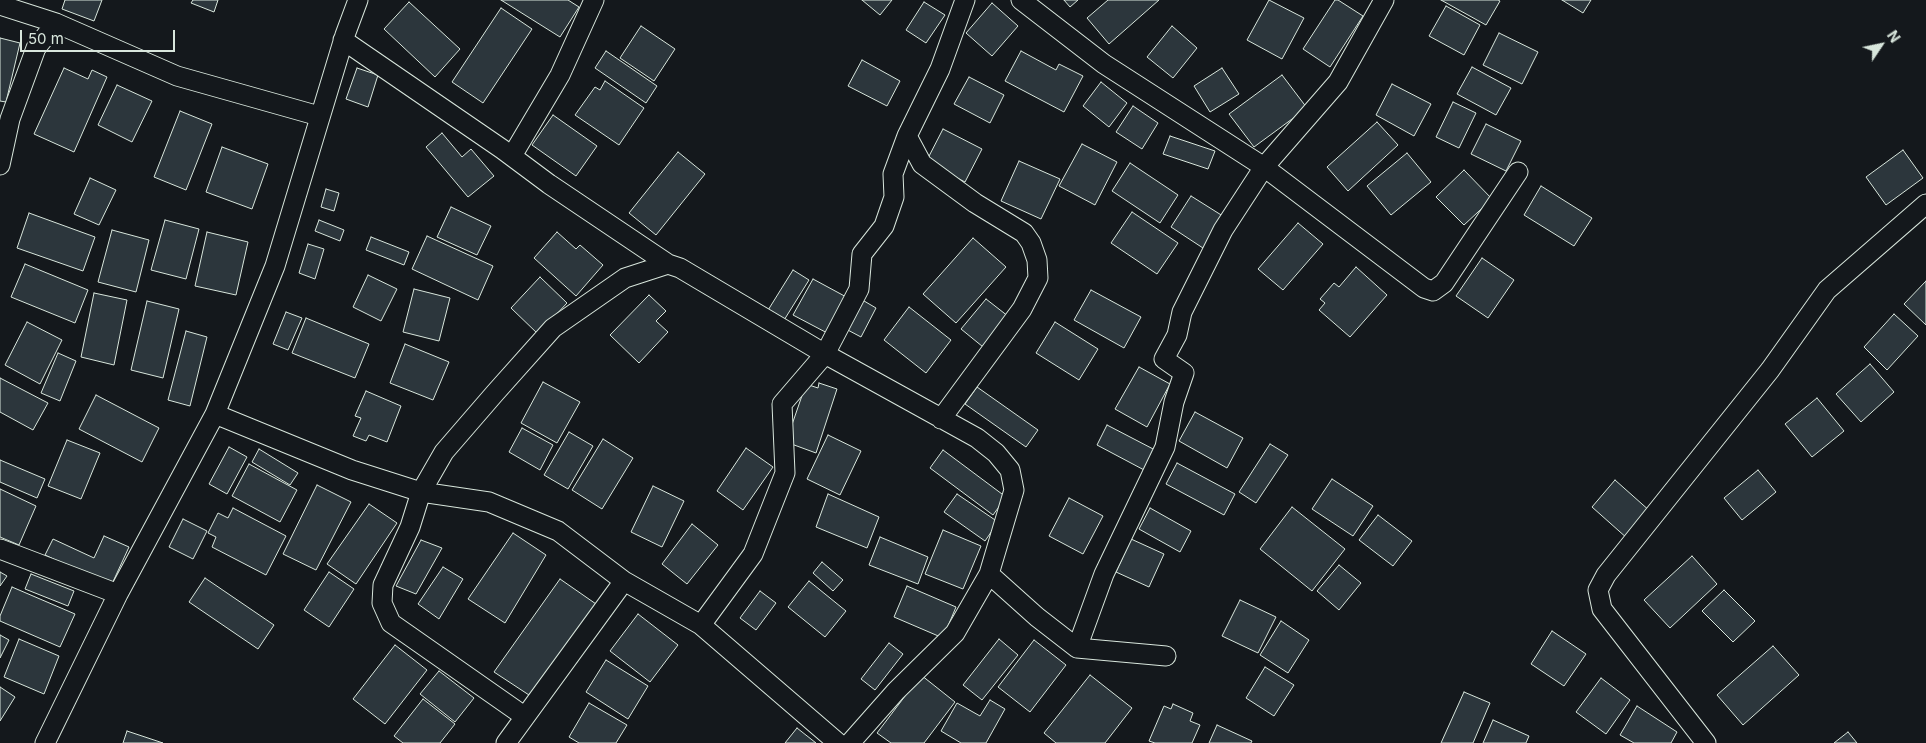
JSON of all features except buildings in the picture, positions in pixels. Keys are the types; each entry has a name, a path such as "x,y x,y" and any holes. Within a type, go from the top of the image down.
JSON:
{"street":[{"path":"45,743 118,594 215,414 275,266 319,116 358,0"},
{"path":"512,156 560,75 594,0"},
{"path":"701,626 753,554 785,473 782,404 825,354 860,289 862,254 884,226 894,197 893,174 907,136 940,69 965,0"},
{"path":"1021,0 1104,64 1264,167 1424,288 1433,291 1444,283 1518,172"},
{"path":"1077,648 1104,574 1166,447 1174,402 1184,373 1164,359 1177,335 1182,312 1223,230 1264,167 1338,82 1384,0"},
{"path":"0,5 56,23 177,76 319,116"},
{"path":"0,165 10,119 36,48 56,23"},
{"path":"343,40 512,156 549,184 668,264 680,268 825,354 977,438 996,453 1010,470 1014,490 989,574 955,633 896,691 850,743"},
{"path":"907,136 922,164 975,202 1024,233 1031,244 1037,260 1038,278 1022,309 941,419"},
{"path":"1696,739 1602,609 1598,590 1606,575 1770,370 1827,290 1926,204"},
{"path":"524,716 390,623 382,603 383,585 410,527 421,492 444,452 553,328 625,278 668,264"},
{"path":"215,414 352,470 421,492 489,502 558,531 624,581 701,626 838,743"},
{"path":"0,549 118,594"},
{"path":"989,574 1037,617 1077,648 1166,656"},
{"path":"506,743 624,581"}]}
